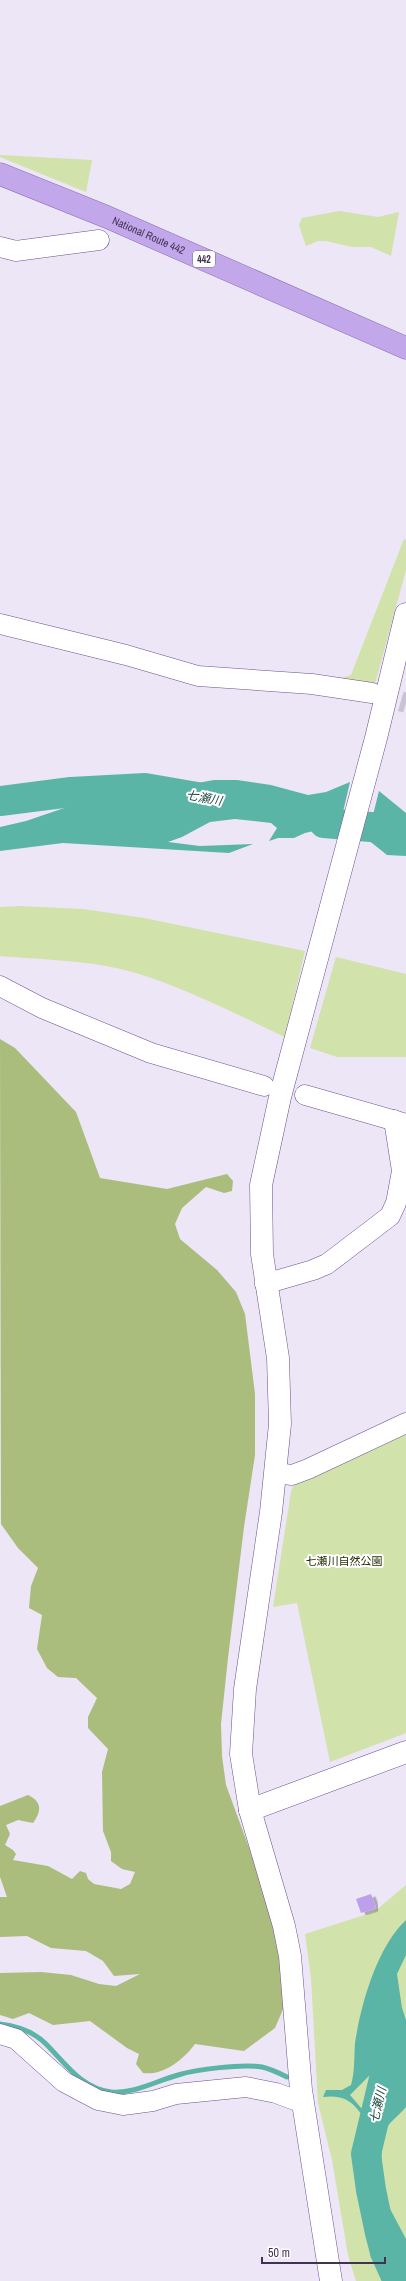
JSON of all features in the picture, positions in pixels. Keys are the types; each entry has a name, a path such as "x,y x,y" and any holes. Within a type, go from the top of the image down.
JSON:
{"highway":[{"name":"National Route 442","path":"0,174 107,217 406,348"}],"street":[{"path":"0,247 16,251 99,240"},
{"path":"331,2281 303,2103 296,2045 292,1971 287,1941 250,1810 241,1754 242,1716 276,1473 280,1424 280,1377 265,1284 260,1221 264,1168 311,976 376,738 406,614"},
{"path":"0,624 126,655 198,676 312,684 372,693"},
{"path":"0,986 42,1008 151,1053 264,1086"},
{"path":"265,1284 328,1264 390,1216 396,1203 402,1172 400,1122 305,1096"},
{"path":"276,1473 292,1475 308,1470 406,1423"},
{"path":"250,1810 406,1752"},
{"path":"0,2034 16,2039 64,2082 98,2100 123,2105 153,2101 176,2094 246,2087 276,2092 303,2103"}],"green space":[{"path":"0,155 92,160 86,192 0,157"},
{"path":"339,211 378,217 399,212 391,256 371,247 352,247 326,241 318,241 306,246 299,225 302,218"},
{"path":"404,539 406,540 406,570 375,684 334,680 351,675"},
{"path":"19,906 83,909 144,918 305,951 285,1037 193,994 136,973 103,965 0,956 0,907"},
{"path":"336,957 406,974 406,1057 337,1057 310,1048"},
{"name":"七瀬川自然公園","path":"406,1430 406,1733 330,1762 297,1603 273,1607 291,1492 294,1483"},
{"path":"406,1885 406,2281 356,2281 348,2255 332,2160 318,2103 311,1978 305,1934 374,1912"}],"shaded area":[{"path":"0,1039 15,1048 76,1112 100,1178 167,1189 227,1174 233,1181 232,1191 224,1193 206,1187 182,1208 175,1224 180,1239 217,1270 236,1292 245,1314 255,1394 255,1455 244,1527 228,1658 221,1724 222,1756 226,1785 269,1902 281,1952 284,2007 275,2028 244,2051 195,2044 179,2061 158,2072 143,2073 136,2064 139,2054 127,2048 90,2021 53,2025 29,2013 13,2019 0,2015 0,1973 41,1972 71,1975 99,1984 116,1986 140,1974 114,1976 103,1961 86,1951 51,1948 27,1936 0,1937 0,1897 7,1897 0,1877 0,1806 28,1795 36,1801 39,1808 38,1815 33,1823 18,1820 6,1825 10,1834 5,1845 16,1854 13,1860 48,1866 72,1879 80,1871 86,1873 88,1879 94,1884 121,1889 130,1884 135,1872 122,1869 111,1861 111,1852 103,1831 102,1772 108,1749 88,1728 88,1717 97,1698 76,1678 58,1677 47,1668 37,1649 42,1615 29,1608 31,1586 38,1568 18,1548 1,1524"}],"water":[{"path":"214,780 237,780 271,785 308,795 326,792 350,782 339,829 322,829 305,833 294,838 278,838 269,841 277,828 271,823 235,819 210,822 182,837 168,842 200,846 253,844 229,853 63,843 0,851 0,827 26,821 70,806"},
{"path":"379,791 406,813 406,856 387,855 367,839"},
{"path":"406,1920 406,1955 397,1974 402,2008 406,2020 406,2107 388,2125 382,2136 380,2190 406,2239 406,2281 388,2281 393,2259 388,2236 381,2221 378,2220 373,2227 371,2258 360,2196 363,2162 372,2130 353,2104 347,2100 333,2096 323,2097 326,2090 342,2090 351,2085 354,2069 355,2043 361,2011 379,1960 396,1931","holes":["376,2072 387,2079 388,2091 386,2102 382,2112 374,2123 350,2095 369,2076"]}],"building":[{"path":"371,1894 376,1908 361,1913 356,1899"}],"waterway":[{"name":"七瀬川","path":"0,801 71,792 145,788 197,797"},
{"name":"七瀬川","path":"324,823 406,830"},
{"path":"0,2024 13,2026 36,2036 83,2081 101,2090 111,2092 137,2089 196,2071 243,2066 262,2067 287,2077"},
{"name":"七瀬川","path":"385,2036 388,2062 366,2154 371,2190 380,2233 385,2252 398,2281"}],"tunnel":[{"path":"372,693 406,703"}]}
